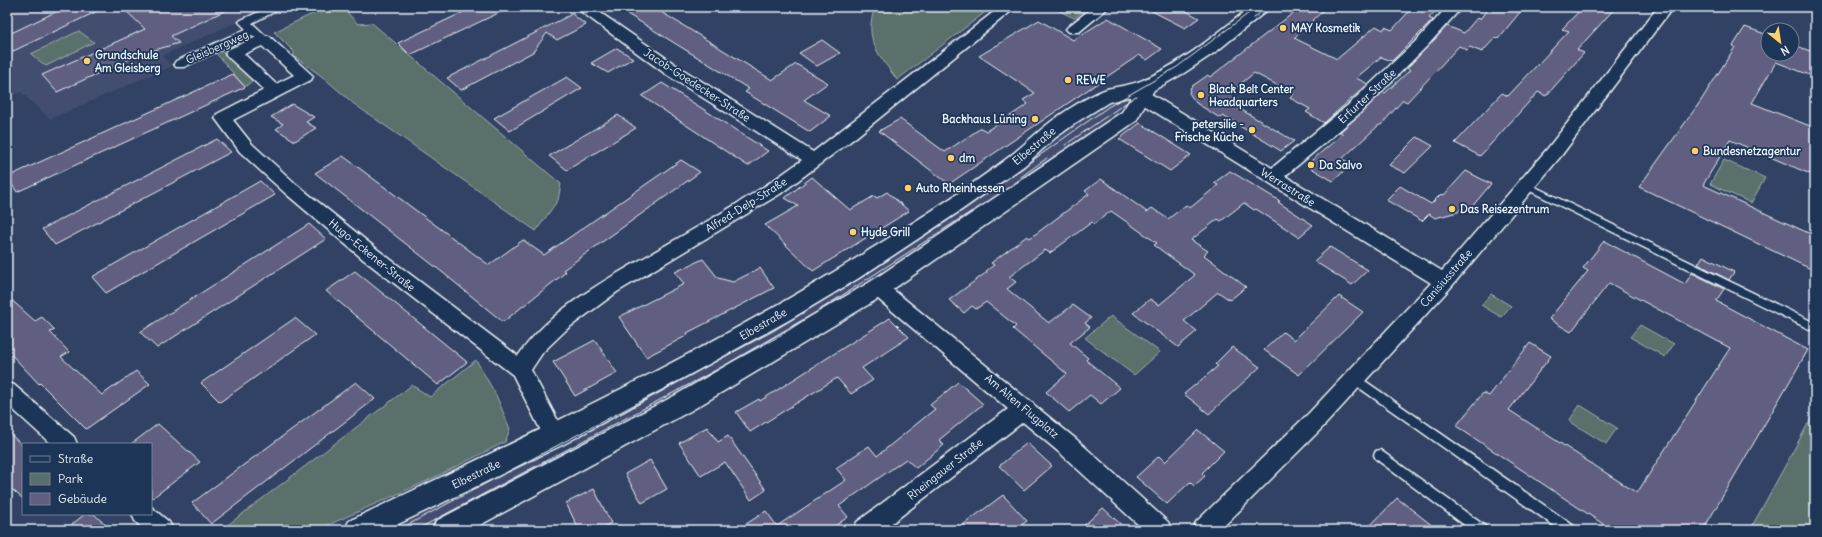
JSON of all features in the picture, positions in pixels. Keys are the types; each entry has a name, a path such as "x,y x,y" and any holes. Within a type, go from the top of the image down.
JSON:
{"main road":[{"name":"Elbestraße","path":"358,530 555,436 780,314 851,272 962,199 1017,161 1048,133 1073,116 1102,98 1140,91 1178,69 1211,47 1262,7"},
{"name":"Elbestraße","path":"445,530 683,403 878,288 1129,116 1140,91"}],"street":[{"name":"Gleisbergweg","path":"245,22 279,7"},
{"name":"Jacob-Goedecker-Straße","path":"582,7 673,71 814,160"},
{"name":"Alfred-Delp-Straße","path":"520,369 536,346 560,323 610,287 774,190 1010,7"},
{"path":"1074,29 1102,7"},
{"name":"Erfurter Straße","path":"1276,173 1353,110 1455,7"},
{"name":"Canisiusstraße","path":"1204,530 1355,379 1448,277 1621,69 1666,7"},
{"name":"Hugo-Eckener-Straße","path":"245,22 305,76 223,118 246,148 371,255 520,369 555,436"},
{"name":"Gleisbergweg","path":"180,64 259,35"},
{"path":"259,35 233,53 275,92"},
{"name":"Werrastraße","path":"1140,91 1448,277"},
{"name":"Am Alten Flugplatz","path":"878,288 1025,408 1160,530"},
{"path":"7,391 65,443"},
{"name":"Rheingauer Straße","path":"865,530 1025,408"},
{"path":"144,515 161,530"}],"lane":[{"path":"1525,185 1815,328"},
{"path":"1355,379 1570,530"},
{"path":"1380,455 1481,530"}],"shaded area":[{"name":"Grundschule Am Gleisberg","path":"7,7 270,7 162,56 172,66 50,119 21,92 7,98"},
{"path":"1118,98 1124,99 1128,103 1111,116 1115,119 865,287 680,395 582,445 576,441 575,437 1058,134 1098,107 1102,109"},
{"path":"536,455 542,462 540,469 426,530 379,530"}],"green space":[{"path":"327,7 342,7 358,24 372,23 561,184 558,200 536,231 354,104 324,78 294,56 294,52 274,32"},
{"path":"875,7 894,9 904,7 992,7 897,80 879,54 872,38 871,29"},
{"path":"1051,7 1089,7 1074,18"},
{"path":"79,31 94,42 46,66 31,54"},
{"path":"219,50 254,76 252,81 245,87 215,52"},
{"path":"1724,160 1765,178 1751,203 1710,184"},
{"path":"1491,294 1511,306 1501,317 1481,305"},
{"path":"1111,316 1160,352 1134,375 1085,338"},
{"path":"1640,325 1674,344 1665,357 1630,337"},
{"path":"476,360 496,395 510,429 505,442 429,480 317,530 221,530 412,385 430,397"},
{"path":"1580,405 1617,428 1606,444 1569,421"},
{"path":"1815,411 1815,530 1750,530"}],"building":[{"path":"66,7 106,7 7,54 7,35"},
{"path":"122,7 233,7 171,36 179,43 141,54 57,92 42,75 145,29"},
{"path":"474,7 511,7 410,55 398,43"},
{"path":"616,7 653,7 772,80 796,64 828,83 804,100 831,116 810,132 745,92 749,89"},
{"path":"1144,7 1179,7 1199,18 1185,28"},
{"path":"1301,7 1327,7 1294,38 1337,59 1376,26 1383,30 1385,27 1392,30 1413,7 1439,7 1429,18 1433,20 1392,61 1381,57 1356,78 1368,84 1324,123 1306,112 1310,109 1290,98 1294,94 1254,73 1228,94 1241,101 1235,106 1294,141 1281,151 1223,116 1220,118 1196,103 1189,93 1191,87 1208,75 1210,77"},
{"path":"1489,7 1509,7 1521,11 1498,39 1495,38 1482,52 1470,47 1467,50 1459,46 1407,102 1403,100 1381,125 1379,125 1342,159 1352,164 1333,181 1306,165 1343,134 1340,132 1383,92 1385,93 1410,70 1407,68 1447,26 1464,33 1477,18 1480,19"},
{"path":"1583,7 1616,7 1577,50 1584,53 1546,96 1538,92 1480,156 1455,143 1502,93 1508,96 1540,62 1569,31 1562,29"},
{"path":"572,14 586,25 557,40 547,33 533,52 461,90 447,78"},
{"path":"1108,18 1162,49 1147,60 1139,55 949,184 879,131 900,119 945,152 981,128 986,131 1007,118 1028,104 1023,100 1035,93 979,56 1039,20 1073,40"},
{"name":"Bundesnetzagentur","path":"1745,27 1760,32 1760,62 1776,62 1752,103 1815,128 1815,176 1730,140 1703,185 1815,236 1815,271 1639,187 1700,102 1735,47 1733,46"},
{"path":"822,40 840,53 817,66 799,53"},
{"name":"Bundesnetzagentur","path":"1800,47 1815,53 1815,77 1776,62 1800,62"},
{"path":"617,48 633,58 608,73 591,63"},
{"path":"233,74 245,87 17,192 7,177"},
{"path":"567,77 582,88 510,131 494,118"},
{"path":"662,83 768,151 748,166 642,96"},
{"path":"292,104 314,117 306,122 316,128 295,141 276,129 283,124 271,117"},
{"path":"618,115 636,128 567,170 549,156"},
{"path":"1140,123 1191,155 1170,171 1119,139"},
{"path":"1417,137 1433,146 1405,173 1389,165"},
{"path":"217,139 231,152 55,245 42,229"},
{"path":"343,156 489,265 523,240 544,255 681,160 700,172 563,270 566,272 503,322 442,272 315,173"},
{"path":"1230,171 1280,201 1278,202 1313,225 1299,237 1256,209 1254,210 1244,203 1221,221 1218,219 1191,240 1208,251 1204,255 1246,287 1230,300 1218,292 1184,321 1197,331 1178,347 1133,313 1150,299 1159,305 1195,275 1154,245 1157,243 1111,211 1094,224 1092,222 1050,253 1045,250 1009,277 1016,282 1007,289 1049,323 1073,305 1091,318 1085,323 1090,327 1070,343 1088,358 1086,360 1120,388 1101,404 1090,395 1069,412 1046,392 1067,374 1013,329 1016,326 986,302 976,309 972,306 964,313 949,300 987,272 986,271 994,265 991,263 1027,236 1030,238 1089,194 1085,191 1101,179 1147,212 1152,208 1168,219 1186,205 1190,208 1218,185 1214,183"},
{"path":"1466,171 1491,184 1470,209 1464,206 1458,212 1435,218 1429,214 1422,221 1386,200 1400,186 1431,204 1441,194 1444,195"},
{"path":"812,177 850,210 874,196 877,198 887,192 909,211 813,271 765,225 798,206 785,198"},
{"path":"260,181 275,195 106,293 92,277"},
{"path":"309,224 326,239 157,348 140,332"},
{"path":"1604,241 1685,284 1692,273 1724,289 1716,301 1808,350 1703,530 1612,530 1456,426 1483,393 1489,396 1530,343 1551,356 1509,410 1637,493 1730,348 1609,283 1571,332 1549,319 1588,271 1583,268"},
{"path":"1330,247 1368,270 1352,285 1314,261"},
{"path":"1703,256 1734,272 1729,280 1698,264"},
{"path":"703,259 718,278 733,282 760,268 774,288 687,333 688,335 646,357 619,317 684,284 675,272"},
{"path":"355,271 467,362 438,385 326,291"},
{"path":"7,296 35,321 42,317 55,330 50,332 69,352 61,357 102,395 136,371 150,384 86,429 40,383 39,384 7,350"},
{"path":"1339,296 1363,312 1299,375 1264,350 1283,332 1294,340"},
{"path":"295,318 315,335 220,402 201,383"},
{"path":"890,318 909,337 862,368 873,380 851,394 837,378 750,432 736,412 759,399 760,401"},
{"path":"595,340 617,373 575,396 553,362"},
{"path":"1232,347 1260,367 1209,414 1184,394 1218,366 1215,364"},
{"path":"356,382 375,399 211,524 192,503"},
{"path":"958,382 983,404 939,440 944,445 916,468 906,459 839,506 848,517 829,530 737,530 766,511 777,526 846,480 836,468 869,446 877,456 935,409 930,405"},
{"path":"158,424 200,462 152,498 152,443 132,443"},
{"path":"707,427 718,442 728,436 766,490 751,500 725,462 701,476 679,443"},
{"path":"1198,430 1224,451 1202,473 1205,476 1194,486 1190,482 1167,504 1136,477 1159,456 1165,462"},
{"path":"7,431 22,445 22,498 7,485"},
{"path":"1027,443 1052,466 1024,490 999,466"},
{"path":"650,460 667,489 642,503 625,474"},
{"path":"594,489 611,523 598,530 579,530 566,503"},
{"path":"1003,495 1027,521 1015,530 956,530"},
{"path":"1397,498 1438,530 1366,530"},
{"path":"1103,508 1127,530 1079,530"},
{"path":"84,515 95,515 111,530 65,530"}],"tram line":[{"path":"398,530 773,331 857,280 947,221 1108,107 1177,67 1257,7"},
{"path":"1254,18 1267,7"},
{"path":"1065,145 1136,96"},
{"path":"1021,177 1047,158"},
{"path":"416,530 778,337 972,211"}],"place":[{"name":"MAY Kosmetik","path":"1283,28"},
{"name":"Grundschule Am Gleisberg","path":"87,61"},
{"name":"REWE","path":"1068,80"},
{"name":"Black Belt Center Headquarters","path":"1201,95"},
{"name":"Backhaus Lüning","path":"1035,119"},
{"name":"petersilie - Frische Küche","path":"1252,130"},
{"name":"Bundesnetzagentur","path":"1695,151"},
{"name":"dm","path":"951,158"},
{"name":"Da Salvo","path":"1311,165"},
{"name":"Auto Rheinhessen","path":"908,188"},
{"name":"Das Reisezentrum","path":"1452,209"},
{"name":"Hyde Grill","path":"853,232"}]}
